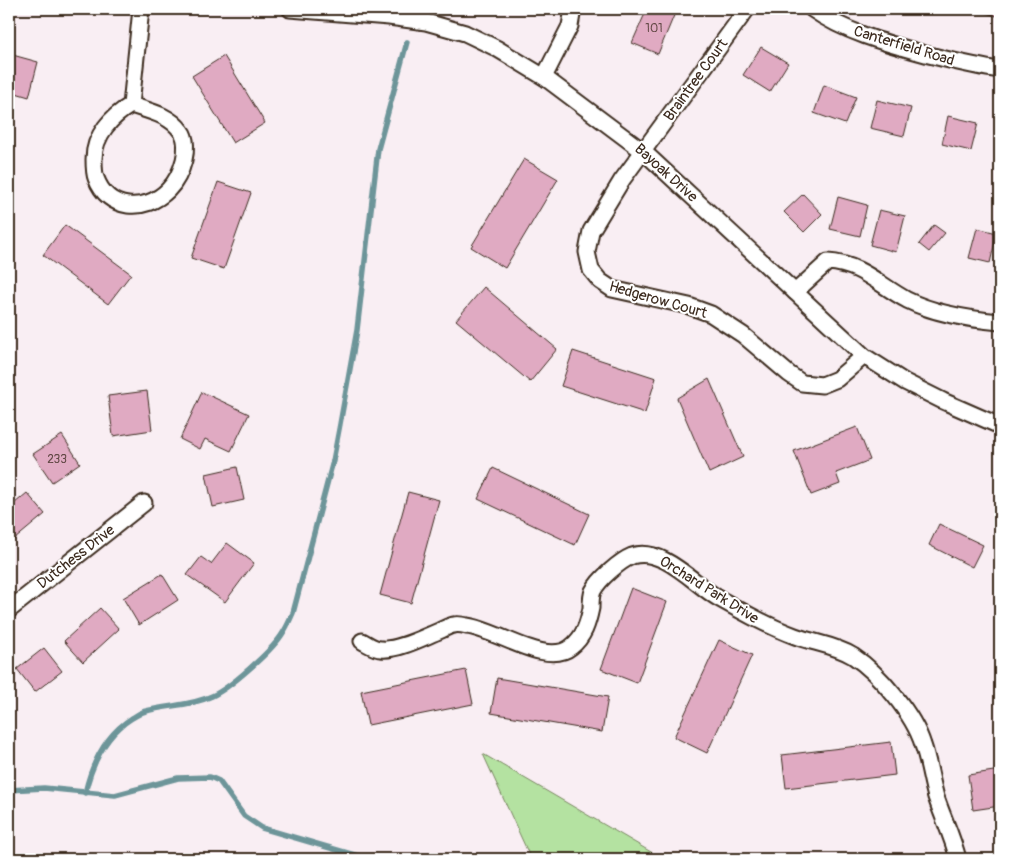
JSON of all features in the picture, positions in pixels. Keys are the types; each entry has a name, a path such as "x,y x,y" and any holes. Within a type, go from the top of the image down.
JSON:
{"street":[{"path":"131,105 141,9"},
{"name":"Bayoak Drive","path":"290,9 390,17 426,22 465,33 496,48 544,77 644,152 864,356 913,386 1000,426"},
{"path":"544,77 570,26 573,9"},
{"name":"Braintree Court","path":"644,152 747,9"},
{"name":"Canterfield Road","path":"812,9 848,29 870,38 978,68 1000,70"},
{"path":"131,105 164,116 182,132 186,151 180,174 168,190 150,203 133,206 117,202 105,194 96,177 94,156 98,138 107,124 119,112 131,105"},
{"name":"Hedgerow Court","path":"644,152 622,180 591,231 587,252 592,270 600,281 612,289 689,306 711,314 743,335 802,383 822,385 837,379 864,356"},
{"path":"795,292 828,262 838,263 848,265 873,277 908,300 924,306 956,316 1000,322"},
{"name":"Dutchess Drive","path":"9,610 144,503"},
{"name":"Orchard Park Drive","path":"362,641 381,649 395,648 454,625 488,630 511,642 551,654 561,653 582,636 589,620 593,592 612,568 632,556 646,554 658,557 714,596 760,622 797,637 828,645 853,656 877,678 903,706 923,744 936,796 958,859"}],"green space":[{"path":"483,754 663,859 531,859"}],"building":[{"path":"647,9 666,9 675,13 658,54 632,43"},
{"path":"987,9 1000,9 1000,17 986,13"},
{"path":"761,47 788,63 770,92 743,75"},
{"path":"9,54 38,62 29,97 9,91"},
{"path":"224,56 265,123 233,143 192,76"},
{"path":"824,85 856,97 845,124 814,113"},
{"path":"877,100 911,108 904,136 870,128"},
{"path":"948,116 978,123 971,151 942,144"},
{"path":"524,159 558,179 505,268 471,247"},
{"path":"218,182 251,193 224,269 191,258"},
{"path":"803,194 822,214 804,232 784,212"},
{"path":"838,197 867,205 860,236 830,229"},
{"path":"879,210 905,216 896,252 870,245"},
{"path":"65,225 131,274 108,304 43,255"},
{"path":"934,225 945,233 929,252 919,244"},
{"path":"977,228 997,233 990,263 969,258"},
{"path":"484,287 557,349 530,382 456,320"},
{"path":"573,351 656,378 645,413 561,386"},
{"path":"709,379 743,457 709,473 677,398"},
{"path":"147,391 152,430 113,436 108,396"},
{"path":"202,392 249,414 231,451 205,439 200,449 180,439"},
{"path":"857,427 870,460 836,473 840,484 811,495 794,451"},
{"path":"62,435 80,463 52,482 33,454"},
{"path":"237,467 244,500 213,507 206,474"},
{"path":"493,468 589,514 575,545 478,499"},
{"path":"408,492 439,500 411,603 380,595"},
{"path":"27,493 45,514 9,544 9,508"},
{"path":"939,524 983,545 972,567 929,545"},
{"path":"227,543 254,563 225,602 187,575 201,557 211,564"},
{"path":"162,574 178,600 139,625 123,598"},
{"path":"631,588 667,602 637,683 601,669"},
{"path":"100,608 119,629 83,662 64,641"},
{"path":"719,640 752,655 707,753 674,737"},
{"path":"44,648 62,671 35,692 17,669"},
{"path":"466,670 473,704 368,725 361,691"},
{"path":"497,678 608,697 602,732 491,713"},
{"path":"891,742 895,775 786,788 782,755"},
{"path":"1000,770 1000,806 973,810 968,775"}],"waterway":[{"path":"85,793 101,751 107,741 123,725 144,712 196,702 220,692 239,678 276,643 293,613 333,461 357,330 378,149 407,42"},
{"path":"9,790 44,788 115,795 178,778 210,777 219,781 244,816 262,828 368,859"}]}
